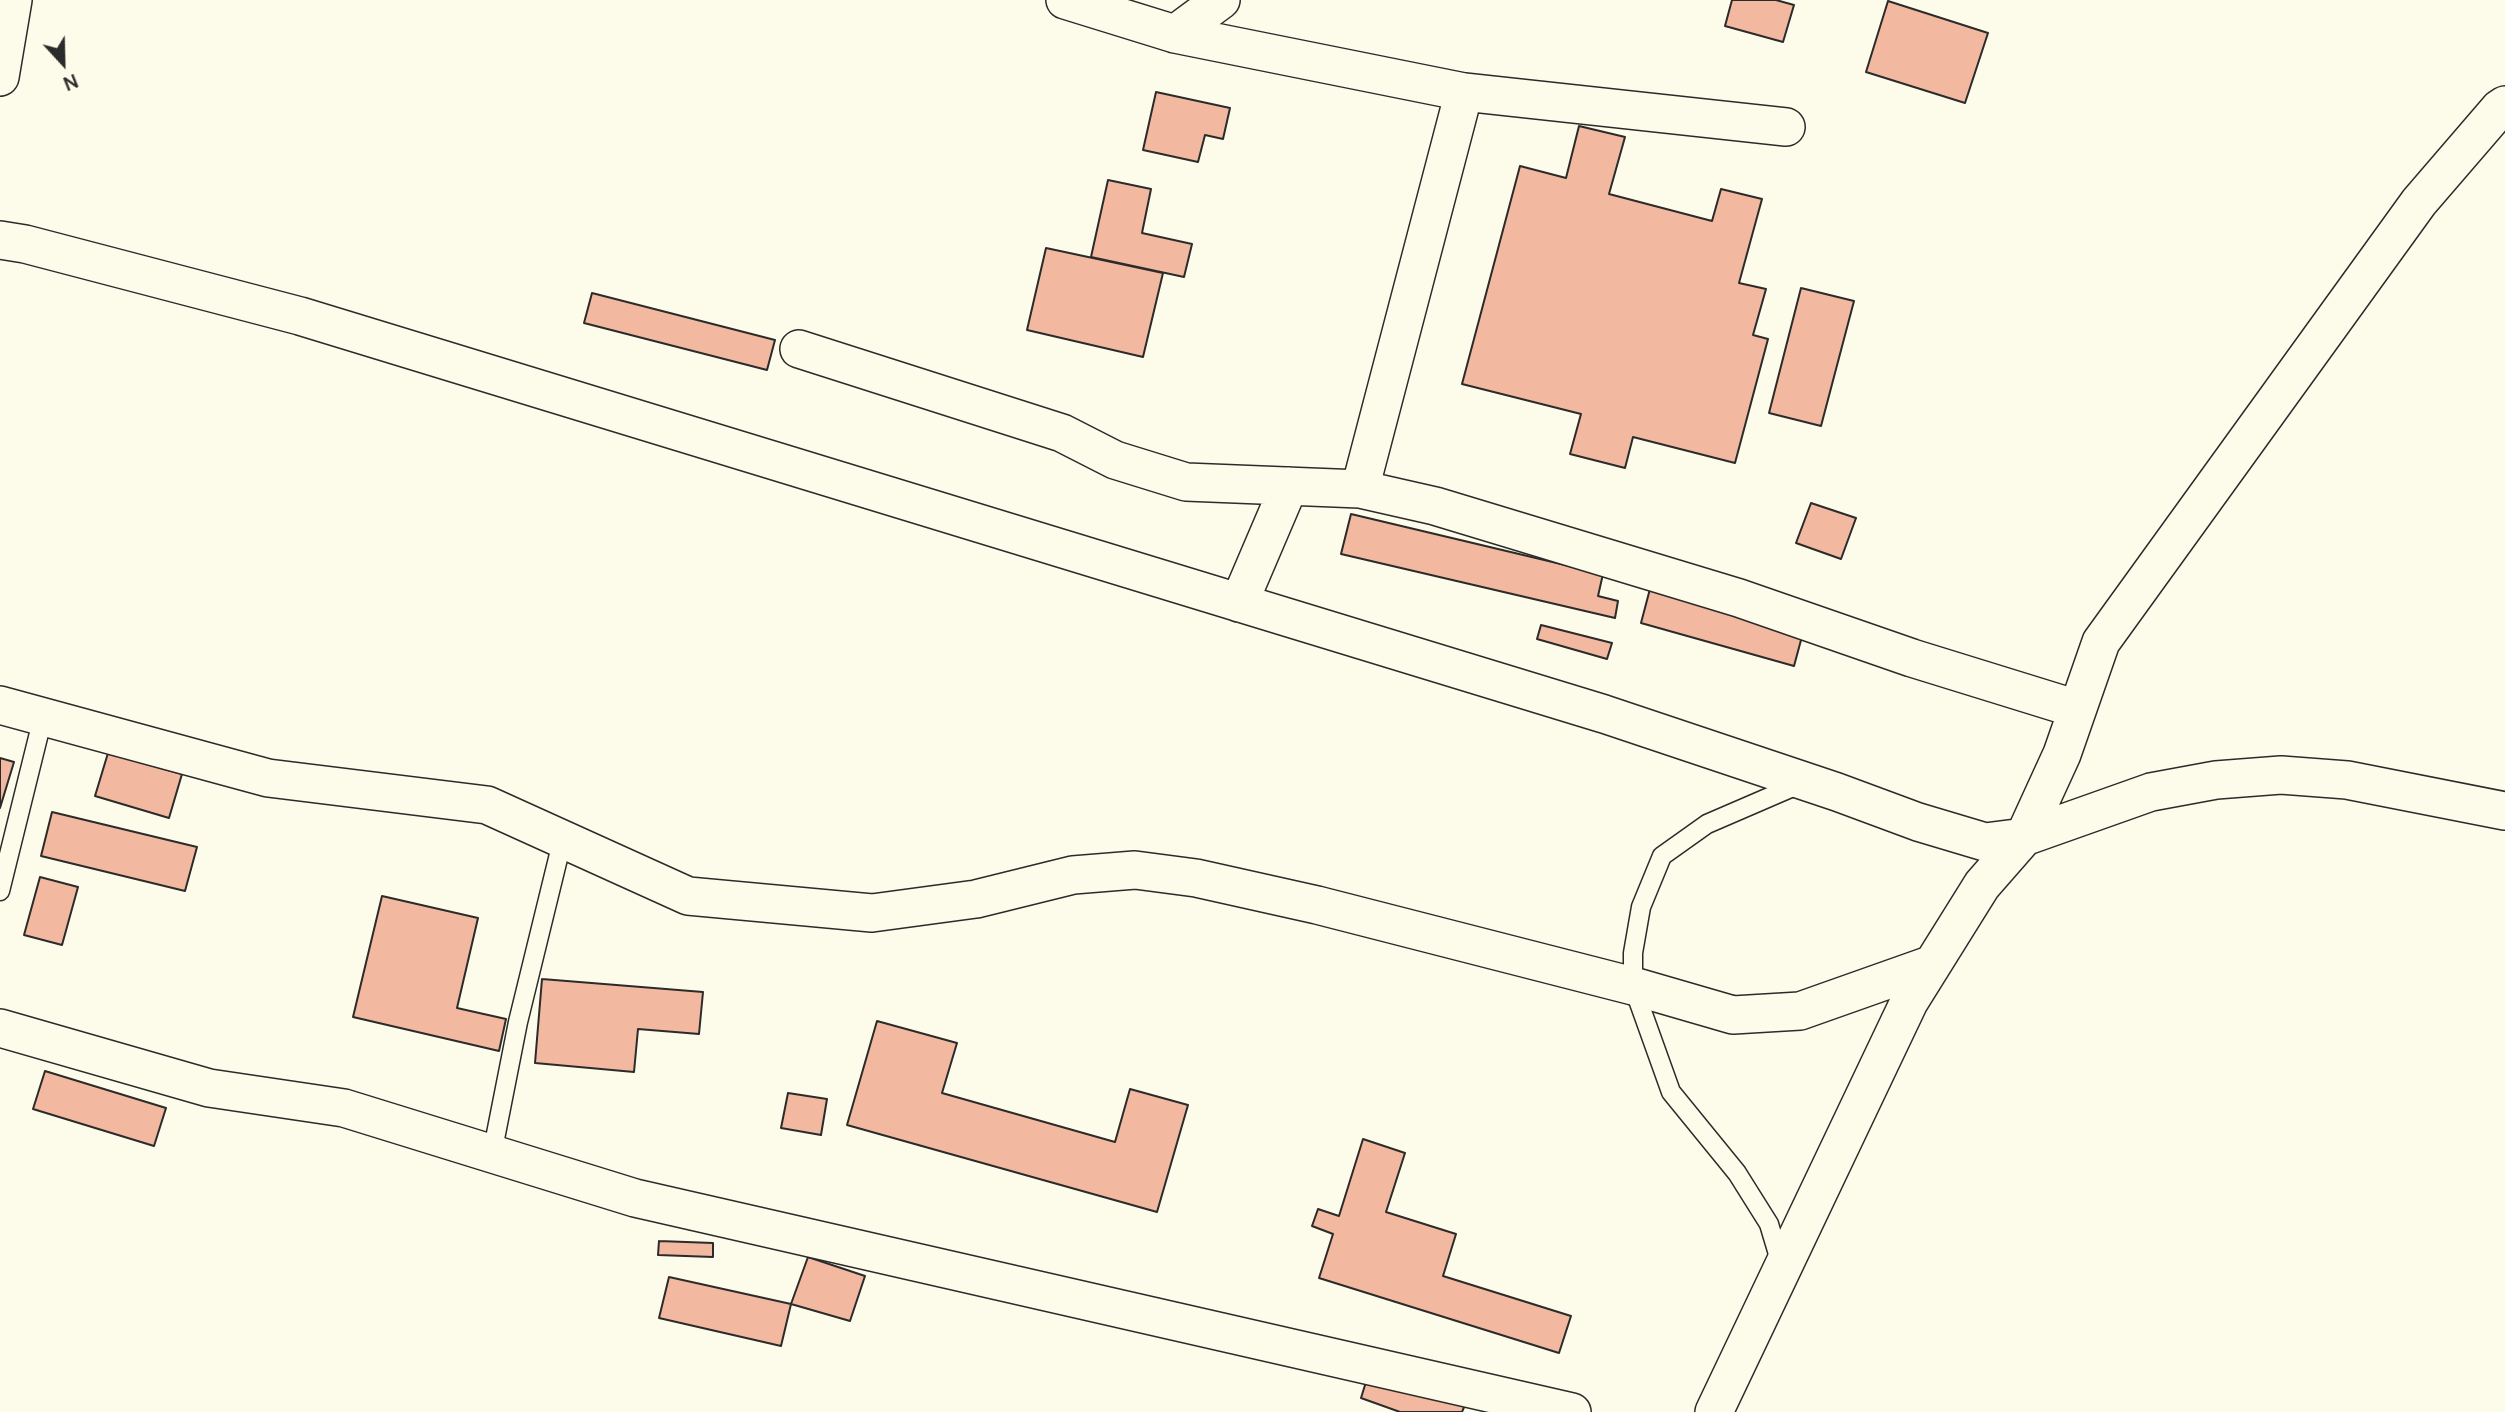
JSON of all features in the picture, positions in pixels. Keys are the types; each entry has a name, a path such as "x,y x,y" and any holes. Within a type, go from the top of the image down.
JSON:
{"street":[{"path":"0,77 13,0"},
{"path":"1065,0 1175,34 1464,92 1786,127"},
{"path":"1175,34 1221,0"},
{"path":"1360,489 1464,92"},
{"path":"1714,1412 1909,1002 1982,885 2024,837 2062,754 2101,642 2420,202 2505,105"},
{"path":"0,240 25,244 300,316 1605,714 1918,822 1985,842 2024,837 2151,792 2216,780 2281,775 2347,780 2505,811"},
{"path":"799,349 1062,433 1115,460 1186,482 1360,489 1435,506 1740,598 1912,658 2077,709"},
{"path":"1239,603 1289,486"},
{"path":"0,705 268,778 488,805 688,896 872,913 975,899 1073,875 1135,870 1196,878 1317,905 1633,986 1733,1015 1800,1011 1930,965"},
{"path":"0,1028 209,1088 344,1108 635,1198 1572,1412"}],"lane":[{"path":"0,891 43,717"},
{"path":"1783,1269 1769,1224 1743,1183 1671,1092 1633,986 1633,953 1641,906 1662,856 1707,824 1805,782"},
{"path":"492,1154 518,1021 563,838"}],"building":[{"path":"1732,0 1776,0 1794,5 1783,42 1725,26"},
{"path":"1888,1 1988,33 1965,103 1866,72"},
{"path":"1156,92 1230,108 1223,139 1205,135 1198,162 1143,150"},
{"path":"1579,126 1625,137 1609,194 1712,221 1721,189 1762,199 1739,283 1766,289 1753,335 1768,339 1735,463 1633,437 1625,468 1570,454 1581,414 1462,384 1520,166 1566,178"},
{"path":"1108,180 1151,189 1142,233 1192,244 1184,277 1091,257"},
{"path":"1046,248 1163,273 1143,357 1027,330"},
{"path":"1801,288 1854,301 1821,426 1769,413"},
{"path":"592,293 775,340 767,370 584,323"},
{"path":"1811,503 1856,518 1841,559 1796,543"},
{"path":"1351,514 1603,574 1598,596 1618,601 1615,618 1341,554"},
{"path":"1651,585 1804,629 1794,666 1641,623"},
{"path":"1541,625 1612,643 1607,659 1537,639"},
{"path":"108,753 182,774 169,818 95,796"},
{"path":"0,758 14,762 0,808"},
{"path":"52,812 197,847 185,891 41,856"},
{"path":"40,877 78,887 62,945 24,935"},
{"path":"382,896 478,918 457,1008 506,1019 499,1051 353,1017"},
{"path":"542,979 703,992 699,1034 638,1029 634,1072 535,1063"},
{"path":"877,1021 957,1043 942,1093 1115,1142 1130,1089 1188,1105 1157,1212 847,1125"},
{"path":"45,1071 166,1108 154,1146 33,1109"},
{"path":"788,1093 827,1099 821,1135 781,1128"},
{"path":"1363,1139 1405,1153 1386,1212 1456,1234 1443,1276 1571,1316 1559,1353 1319,1278 1333,1234 1312,1226 1318,1209 1339,1216"},
{"path":"659,1241 713,1243 713,1257 658,1255"},
{"path":"808,1257 865,1276 850,1321 791,1304"},
{"path":"669,1277 791,1304 781,1346 659,1318"},
{"path":"1369,1372 1465,1405 1462,1412 1400,1412 1361,1398"}]}
